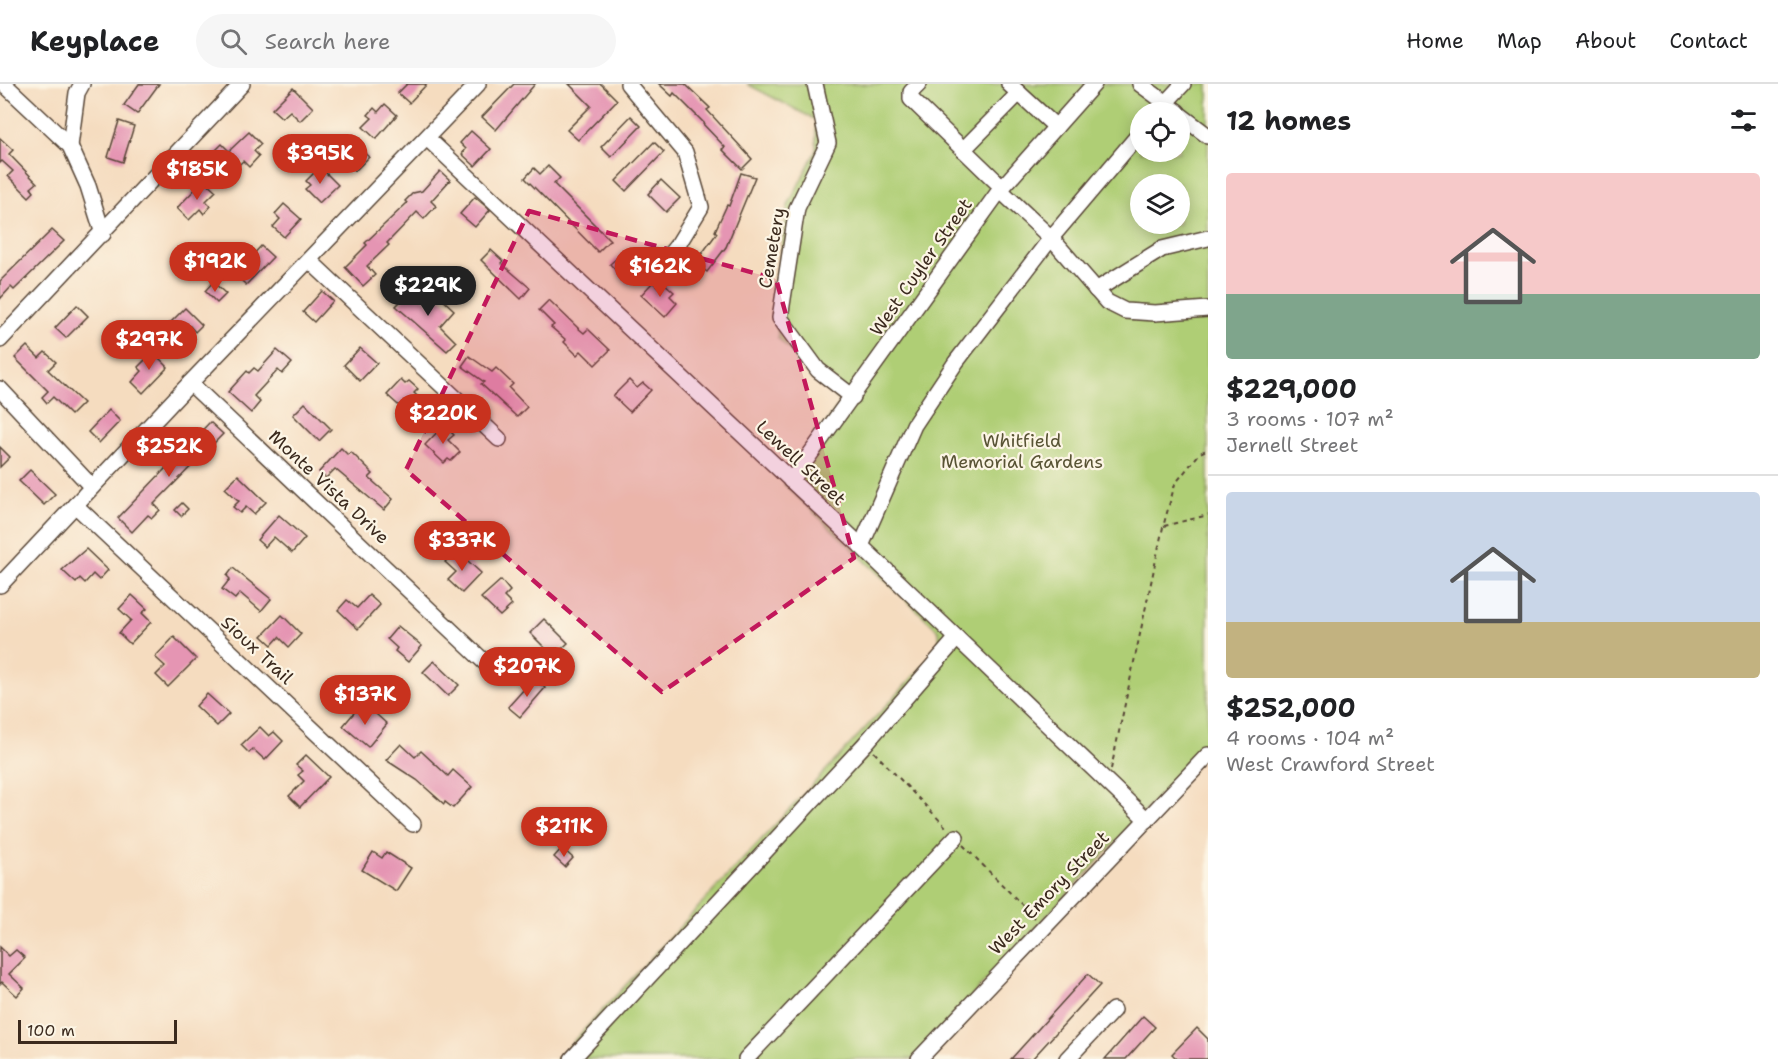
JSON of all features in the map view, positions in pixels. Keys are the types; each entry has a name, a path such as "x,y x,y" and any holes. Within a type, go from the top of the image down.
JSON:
{"street":[{"path":"4,84 70,146 88,186 103,234"},
{"path":"70,146 77,93 82,84"},
{"path":"0,340 103,234 242,84"},
{"path":"0,585 190,383 478,84"},
{"path":"628,84 685,152 699,193 701,207 679,243 663,262"},
{"name":"Cemetery","path":"815,84 828,143 797,208 780,318 818,370 853,397"},
{"path":"919,84 911,92 911,99 1051,238 1107,302 1125,311 1155,313 1208,309"},
{"name":"West Cuyler Street","path":"791,481 1001,189 1094,84"},
{"path":"1140,84 1156,102"},
{"path":"1166,102 1183,84"},
{"path":"963,150 1014,88 1056,127"},
{"path":"1190,122 1208,136"},
{"name":"Lewell Street","path":"427,138 861,546 1147,820"},
{"path":"861,546 914,426 956,362 1051,238 1130,145"},
{"path":"1096,290 1162,249 1208,238"},
{"path":"310,261 499,439"},
{"name":"Monte Vista Drive","path":"190,383 493,670"},
{"path":"0,389 92,487"},
{"name":"Sioux Trail","path":"75,505 413,824"},
{"path":"572,1059 857,753 957,638"},
{"name":"West Emory Street","path":"920,1059 1208,755"},
{"path":"746,1059 956,837"},
{"path":"1067,1059 1113,1010"}],"path":[{"path":"1108,784 1163,527 1175,484 1200,453 1208,449"},
{"path":"1163,527 1208,515"}],"highlighted area":[{"path":"529,211 776,279 854,558 662,692 406,470"}],"green space":[{"name":"Whitfield Memorial Gardens","path":"747,84 1208,84 1208,743 913,1059 557,1059 940,648 939,631 784,484 841,402 778,338 775,292 788,206 816,150 816,120"}],"building":[{"path":"139,84 159,84 137,114 124,105"},
{"path":"407,84 427,84 409,103 398,93"},
{"path":"514,84 535,84 496,130 482,117"},
{"path":"569,84 601,84 617,100 578,140 567,130 591,106"},
{"path":"659,84 685,84 710,108 707,110 752,159 742,169 722,149 725,147 704,123 674,93 672,96"},
{"path":"293,88 313,108 300,121 290,111 282,118 272,109"},
{"path":"385,104 397,115 376,139 363,127 372,118 368,115 374,108 378,112"},
{"path":"631,116 641,126 611,157 601,147"},
{"path":"119,121 134,126 123,162 108,157"},
{"path":"471,131 491,149 475,166 462,154 466,149 460,143"},
{"path":"249,132 261,144 254,151 259,156 249,167 243,161 231,172 213,153 222,144 229,151"},
{"path":"345,137 369,157 355,171 333,148"},
{"path":"0,138 13,150 9,154 37,183 31,188 34,192 29,197 8,176 13,171 2,161 0,163"},
{"path":"654,142 664,152 626,191 616,181"},
{"path":"548,166 560,178 554,184 610,240 598,252 525,178 534,168 540,174"},
{"path":"320,167 338,185 319,203 305,189 310,185 306,181"},
{"path":"440,171 450,180 431,201 436,206 424,219 417,212 387,243 389,245 367,266 375,275 363,286 345,267 367,245 365,243 407,203 405,201 413,193 422,191"},
{"path":"741,173 755,177 726,247 707,272 695,263 717,233 715,231 727,205 729,206"},
{"path":"204,180 216,191 206,201 211,206 204,214 200,209 189,220 177,208"},
{"path":"661,180 680,198 666,212 648,194"},
{"path":"475,197 490,210 475,227 460,214"},
{"path":"284,204 301,219 284,237 273,227 280,219 275,214"},
{"path":"52,230 64,241 14,290 11,287 0,299 0,281"},
{"path":"261,246 273,257 246,285 228,267 234,261 241,268"},
{"path":"491,250 503,261 501,263 530,288 521,299 481,260"},
{"path":"625,251 630,258 635,253 648,267 628,284 610,264"},
{"path":"213,282 226,294 217,303 205,291"},
{"path":"653,282 658,287 663,282 674,292 670,296 677,303 665,317 641,295"},
{"path":"414,288 432,306 440,297 454,310 440,326 456,342 447,351 396,306"},
{"path":"322,291 333,301 314,322 303,312"},
{"path":"549,300 584,333 588,329 610,350 595,365 581,351 577,355 564,342 566,340 551,327 554,325 539,310"},
{"path":"77,305 88,316 66,338 55,328"},
{"path":"185,308 202,325 195,332 190,326 174,342 162,331"},
{"path":"27,346 39,358 45,352 56,362 48,370 83,403 71,415 53,397 47,403 42,397 48,391 15,358"},
{"path":"149,348 168,367 143,393 132,382 142,371 138,367 146,359 142,355"},
{"path":"360,348 377,363 360,381 344,365"},
{"path":"277,350 292,363 282,374 278,370 254,396 260,402 251,413 228,392 247,371 249,373 254,368 258,371"},
{"path":"469,356 492,372 496,368 513,384 509,388 527,407 517,417 481,384 484,382 462,366"},
{"path":"401,380 405,384 409,381 418,389 414,393 430,408 416,421 387,395"},
{"path":"629,380 637,388 643,383 651,390 630,412 613,396"},
{"path":"305,403 331,429 319,441 293,415"},
{"path":"109,410 120,421 99,443 88,432"},
{"path":"210,422 223,434 154,504 160,510 152,518 148,515 132,532 118,518"},
{"path":"444,425 454,435 448,440 460,452 451,461 448,459 444,463 425,445"},
{"path":"0,447 10,457 0,467"},
{"path":"341,448 348,455 351,452 373,474 369,478 393,499 384,510 335,469 326,478 319,472"},
{"path":"30,470 55,494 44,505 19,481"},
{"path":"238,475 266,502 254,514 246,507 240,513 233,507 239,501 225,488"},
{"path":"182,503 188,509 181,516 175,510"},
{"path":"279,515 305,538 292,553 274,537 265,547 257,540"},
{"path":"86,549 108,570 99,580 93,574 85,583 80,578 76,583 62,570"},
{"path":"456,550 481,573 462,593 448,580 456,572 445,562"},
{"path":"233,568 271,599 261,611 240,593 235,599 222,589 230,579 227,576"},
{"path":"501,580 510,591 504,597 512,605 500,616 481,598"},
{"path":"132,595 147,609 142,613 151,622 130,644 119,633 131,620 119,609"},
{"path":"369,595 380,605 358,629 338,610 347,600 357,608"},
{"path":"282,615 301,634 289,647 279,637 272,645 262,636"},
{"path":"544,619 568,643 554,656 558,660 548,670 538,660 548,651 530,633"},
{"path":"398,626 422,646 408,662 395,651 397,648 387,639"},
{"path":"174,637 196,659 168,687 156,675 165,666 155,657"},
{"path":"434,661 459,685 448,696 423,672"},
{"path":"534,678 545,688 520,717 508,707"},
{"path":"207,694 229,714 217,726 196,706"},
{"path":"367,706 387,724 368,747 343,726 358,708 362,712"},
{"path":"260,727 269,736 274,732 283,741 265,760 253,749 249,753 241,745"},
{"path":"401,744 415,757 421,751 448,776 453,770 472,787 453,808 445,802 444,804 417,780 386,760"},
{"path":"306,755 329,777 300,807 289,796 304,781 298,775 303,771 296,765"},
{"path":"562,848 573,858 565,867 554,857"},
{"path":"373,852 382,858 386,852 411,868 396,891 362,870"},
{"path":"0,947 9,956 16,950 25,958 9,974 24,988 17,996 2,982 0,984"},
{"path":"1088,974 1100,985 1032,1059 1011,1059"},
{"path":"1143,1016 1155,1027 1126,1059 1105,1059"},
{"path":"1197,1028 1208,1039 1208,1059 1177,1059 1172,1054"}]}
